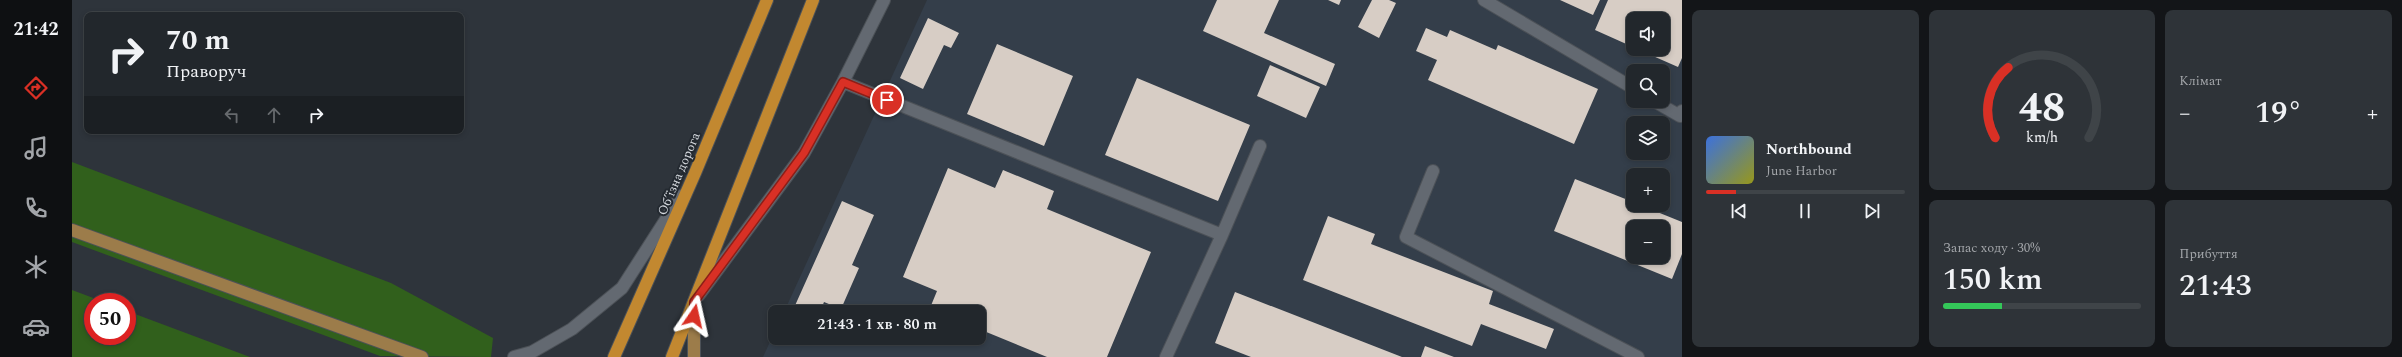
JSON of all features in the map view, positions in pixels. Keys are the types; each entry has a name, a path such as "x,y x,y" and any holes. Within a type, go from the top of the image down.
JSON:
{"highway":[{"name":"Обʼїзна дорога","path":"614,357 696,173 767,0"},
{"path":"672,357 813,0"}],"main road":[{"path":"72,230 422,357"},
{"path":"694,302 694,357"}],"street":[{"path":"694,302 804,153 843,82 884,0"},
{"path":"1484,0 1626,84"},
{"path":"843,82 1222,234"},
{"path":"1666,108 1680,116 1682,111"},
{"path":"1166,357 1260,146"},
{"path":"1433,172 1406,237 1638,357"},
{"path":"514,357 532,352 572,329 622,288 696,173"}],"shaded area":[{"path":"927,0 1682,0 1682,357 763,357 769,345 986,345 986,305 787,305"}],"green space":[{"path":"72,162 391,283 493,338 491,357 380,356 72,242"},
{"path":"72,290 84,294 84,345 136,345 136,314 250,357 72,357"}],"building":[{"path":"1217,0 1279,0 1264,33 1335,64 1326,86 1203,31"},
{"path":"1328,0 1341,0 1339,5"},
{"path":"1372,0 1389,0 1396,3 1379,38 1358,27"},
{"path":"1560,0 1600,0 1593,15"},
{"path":"1608,0 1682,0 1682,58 1678,67 1653,56 1670,56 1670,12 1626,12 1626,44 1595,30"},
{"path":"928,18 959,33 951,48 944,45 923,89 900,78"},
{"path":"1426,28 1447,37 1450,30 1496,50 1498,45 1598,89 1574,144 1428,80 1437,60 1416,51"},
{"path":"997,44 1073,76 1044,146 967,114"},
{"path":"1270,65 1320,87 1306,118 1257,96"},
{"path":"1137,78 1250,125 1218,201 1105,155"},
{"path":"948,168 995,188 1003,170 1054,191 1047,209 1151,252 1107,357 1047,357 986,332 986,305 931,305 937,291 903,277"},
{"path":"1575,179 1626,199 1626,212 1657,212 1682,222 1682,254 1672,279 1635,264 1670,264 1670,220 1626,220 1626,260 1554,231"},
{"path":"842,201 874,215 852,265 859,268 843,305 831,305 824,302 823,305 795,305"},
{"path":"1328,216 1375,234 1371,244 1493,291 1489,304 1554,329 1546,349 1481,324 1472,346 1303,280"},
{"path":"1235,292 1402,357 1251,357 1215,343"},
{"path":"1425,346 1454,357 1421,357"}],"route":[{"path":"694,316 694,302 804,153 843,82 887,100"}]}
